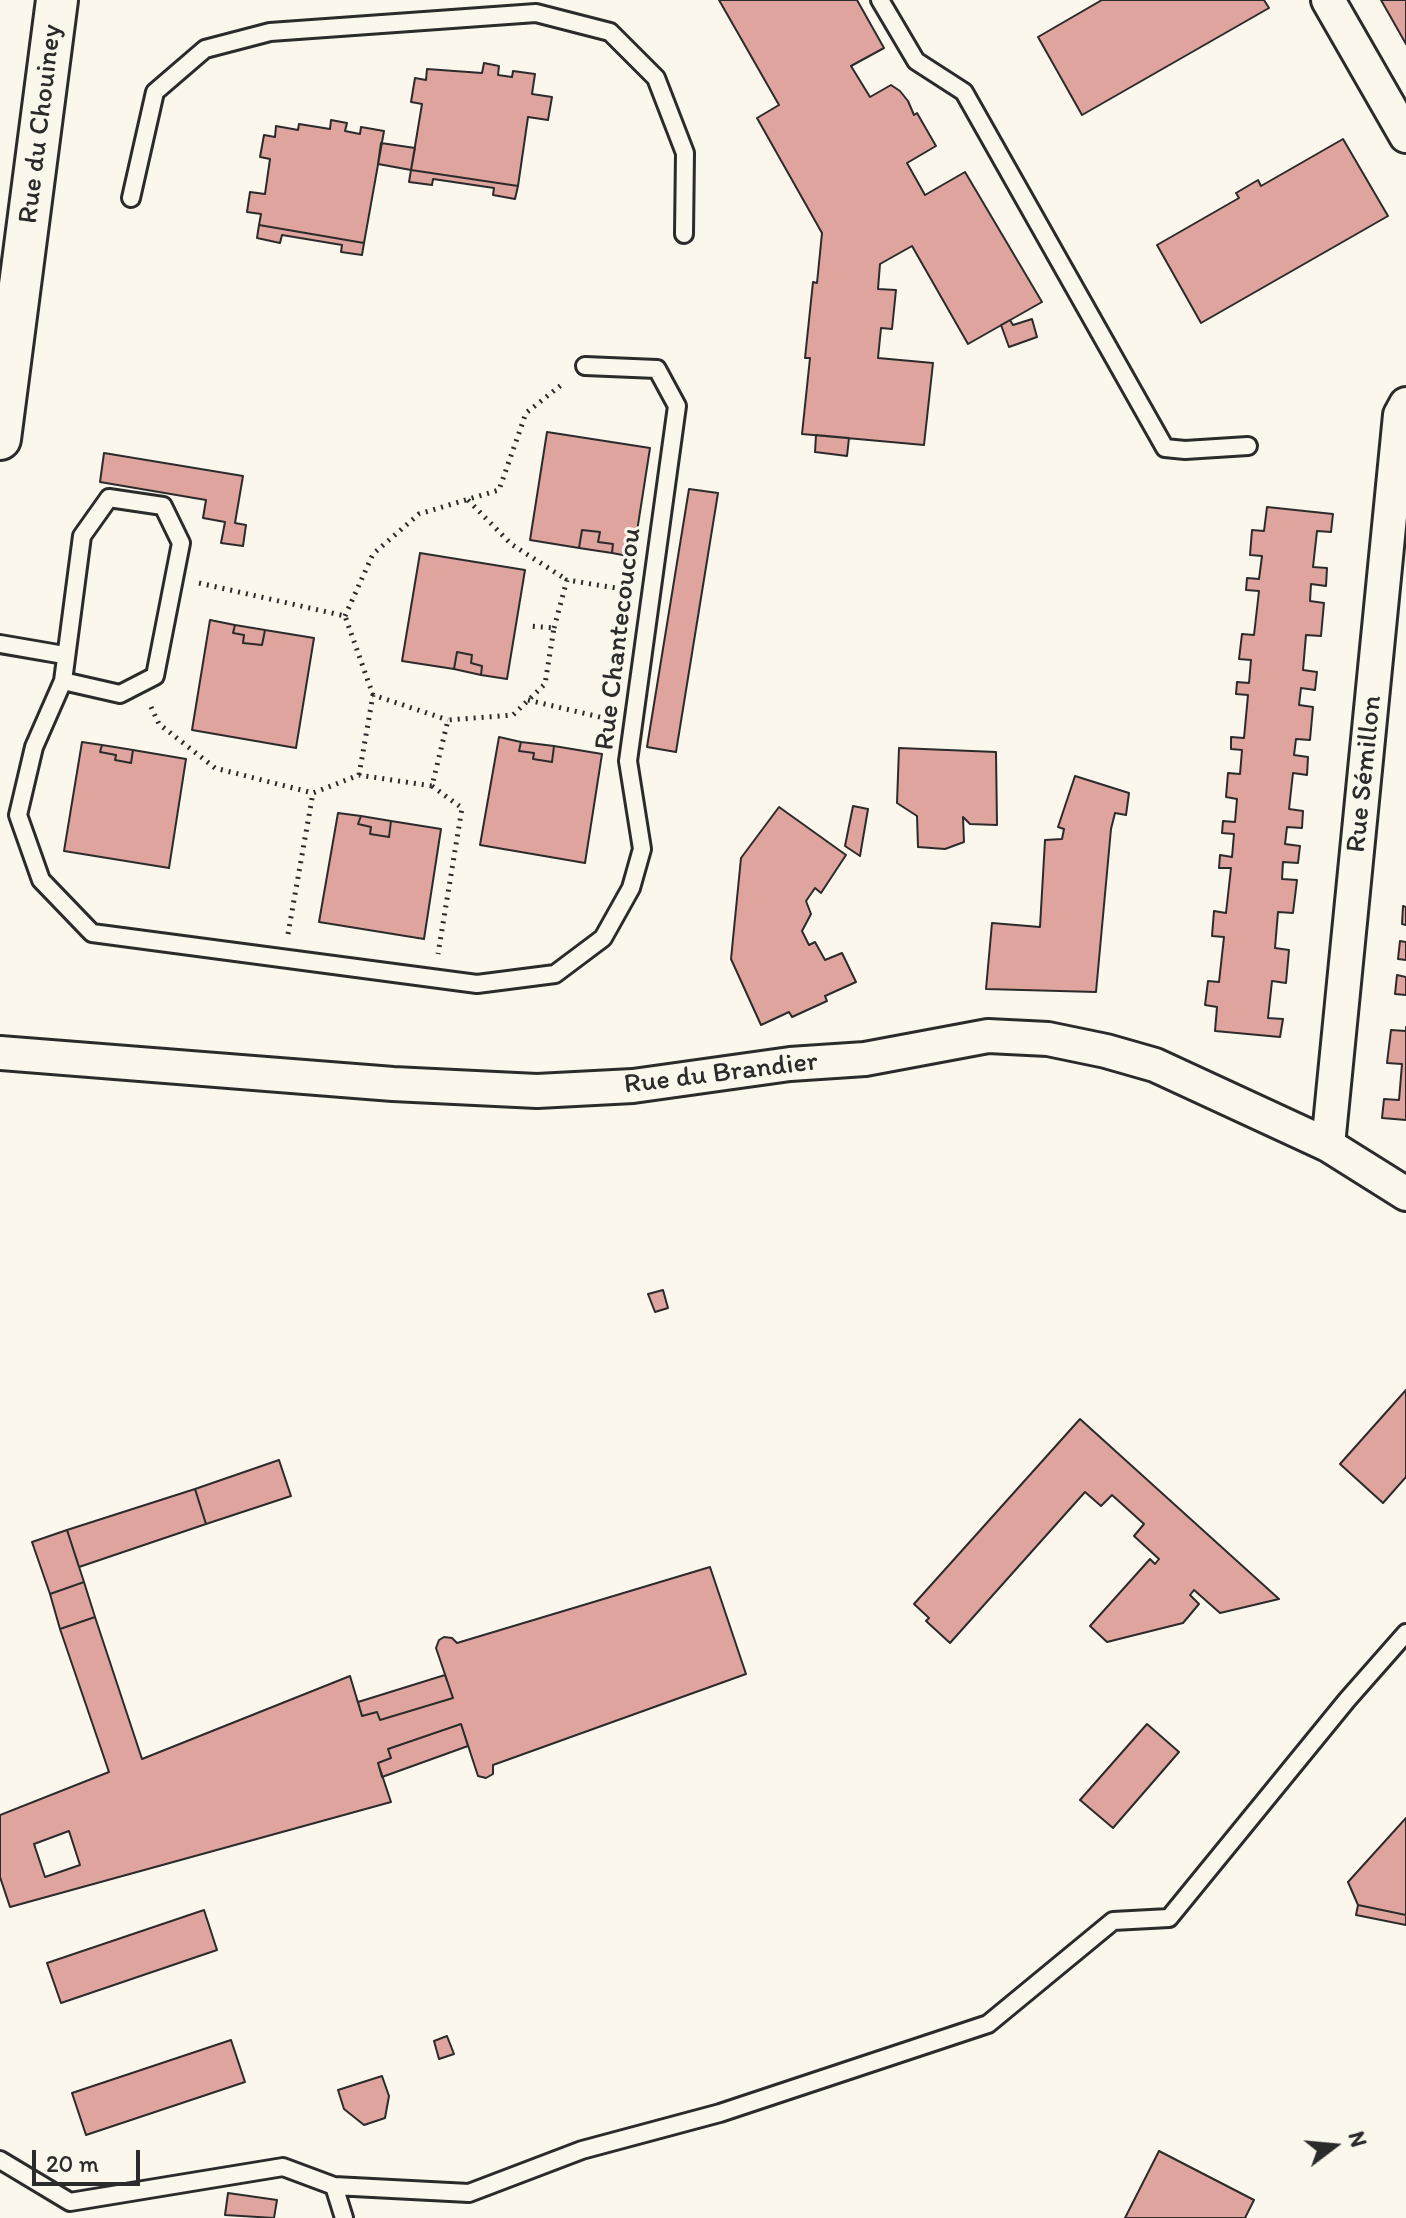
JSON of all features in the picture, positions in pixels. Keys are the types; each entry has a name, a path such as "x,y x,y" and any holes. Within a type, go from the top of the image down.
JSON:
{"street":[{"name":"Rue du Chouiney","path":"0,439 57,0"},
{"path":"1328,0 1406,136"},
{"name":"Rue Sémillon","path":"1328,1145 1400,467 1400,415 1406,404"},
{"name":"Rue du Brandier","path":"0,1053 393,1084 537,1091 633,1086 790,1064 865,1059 988,1036 1048,1039 1155,1065 1328,1145 1406,1194"}],"lane":[{"path":"880,0 916,61 964,92 1165,448 1185,450 1248,446"},
{"path":"131,198 155,92 205,49 270,32 536,6 610,32 656,78 685,153 684,234"},
{"name":"Rue Chantecoucou","path":"63,681 34,747 18,815 41,880 92,933 477,984 555,974 603,938 631,888 642,849 628,761 677,406 657,369 585,366"},
{"path":"109,498 163,506 181,543 155,676 120,694 63,681 64,655 82,536 109,498"},
{"path":"0,644 64,655"},
{"path":"0,2160 70,2202 283,2167 334,2186 469,2193 582,2150 720,2113 988,2024 1113,1921 1169,1918 1347,1700 1406,1633"},
{"path":"334,2186 344,2218"}],"path":[{"path":"359,775 373,695 345,616 373,554 419,514 499,490 526,413 585,366"},
{"path":"468,500 511,544 567,580 651,594"},
{"path":"174,578 345,616"},
{"path":"373,695 448,720 513,715 545,684 554,628 567,580"},
{"path":"529,626 554,628"},
{"path":"140,684 159,724 215,768 313,793 359,775 432,786 462,808 434,978"},
{"path":"528,700 633,725"},
{"path":"432,786 448,720"},
{"path":"284,959 313,793"}],"building":[{"path":"719,0 857,0 884,48 851,66 870,97 891,85 900,91 936,146 907,163 925,195 965,172 1042,302 968,344 912,246 880,264 878,289 896,290 892,329 881,328 878,358 933,363 924,445 802,434 810,358 805,358 822,233 757,118 779,105"},
{"path":"1102,0 1264,0 1269,8 1082,115 1038,37"},
{"path":"1381,0 1406,0 1406,44"},
{"path":"484,63 499,66 498,75 512,77 513,71 535,74 532,94 552,97 548,120 528,117 518,186 411,170 422,104 411,102 415,78 426,80 427,69 482,73"},
{"path":"331,120 347,123 345,131 360,134 361,127 384,131 364,243 259,225 261,214 247,212 250,192 265,194 270,159 260,157 264,135 275,137 276,126 298,130 299,124 330,129"},
{"path":"1343,139 1388,216 1201,323 1157,245 1239,198 1236,193 1258,180 1261,186"},
{"path":"381,143 415,148 411,170 378,164"},
{"path":"411,170 518,186 515,199 493,195 494,188 433,179 432,185 409,182"},
{"path":"259,225 364,243 362,255 341,252 342,245 282,235 280,243 257,238"},
{"path":"1032,319 1037,337 1009,347 1001,325 1010,320 1013,325"},
{"path":"547,432 650,448 633,557 612,553 613,544 598,542 600,532 582,530 579,548 530,540"},
{"path":"816,435 849,438 847,456 815,452"},
{"path":"104,453 243,476 235,523 246,525 243,546 221,543 225,522 203,518 206,500 100,482"},
{"path":"689,489 718,493 676,752 647,747"},
{"path":"1267,507 1333,514 1331,532 1317,531 1313,567 1327,568 1326,586 1311,584 1310,601 1324,603 1321,636 1306,635 1303,670 1317,672 1315,690 1301,688 1299,705 1313,707 1310,740 1296,739 1294,755 1308,757 1307,775 1293,773 1289,809 1303,811 1302,828 1287,827 1285,844 1300,846 1298,863 1283,862 1282,879 1297,880 1293,913 1278,912 1275,948 1289,950 1286,983 1272,981 1268,1018 1283,1019 1280,1037 1215,1031 1217,1007 1205,1005 1208,981 1219,982 1224,937 1212,936 1214,911 1226,913 1231,868 1219,868 1220,855 1232,857 1234,834 1222,833 1223,821 1235,822 1237,799 1226,797 1228,773 1240,774 1242,750 1231,749 1231,737 1244,738 1248,695 1236,694 1237,682 1249,683 1251,660 1239,659 1242,634 1254,635 1259,591 1246,590 1247,578 1259,579 1262,556 1250,555 1252,530 1264,531"},
{"path":"582,530 600,532 598,542 613,544 612,553 579,548"},
{"path":"420,553 525,570 507,679 481,675 482,666 471,663 472,655 457,652 454,669 402,661"},
{"path":"210,620 235,625 233,633 244,635 243,643 262,645 265,630 314,638 296,748 192,730"},
{"path":"235,625 265,630 262,645 243,643 244,635 233,633"},
{"path":"457,652 472,655 471,663 482,666 481,675 454,669"},
{"path":"499,737 521,742 519,751 534,753 533,759 552,762 554,746 602,754 585,863 480,845"},
{"path":"82,742 102,745 100,752 116,755 115,760 131,763 133,750 186,759 169,868 64,851"},
{"path":"521,742 554,746 552,762 533,759 534,753 519,751"},
{"path":"102,745 133,750 131,763 115,760 116,755 100,752"},
{"path":"899,748 996,752 997,825 970,824 963,817 964,842 945,849 918,847 917,816 897,803"},
{"path":"1075,776 1129,793 1126,815 1115,813 1111,829 1096,992 986,989 992,923 1040,927 1045,840 1062,839 1064,829 1058,827"},
{"path":"853,806 868,809 860,856 845,846"},
{"path":"779,807 846,855 821,893 815,888 806,901 811,914 802,931 809,945 815,942 825,960 842,953 856,982 825,996 827,1001 792,1017 789,1012 761,1025 731,959 741,858"},
{"path":"338,813 361,816 358,824 371,827 370,834 389,837 391,821 441,829 424,939 319,922"},
{"path":"361,816 391,821 389,837 370,834 371,827 358,824"},
{"path":"1403,906 1406,907 1406,925 1402,924"},
{"path":"1400,941 1406,942 1406,960 1398,959"},
{"path":"1397,975 1406,977 1406,995 1395,994"},
{"path":"1391,1030 1406,1031 1406,1120 1382,1118 1384,1099 1399,1100 1402,1064 1387,1063"},
{"path":"663,1290 668,1308 655,1312 648,1294"},
{"path":"1406,1390 1406,1477 1383,1503 1340,1464"},
{"path":"1080,1419 1279,1599 1220,1613 1194,1590 1190,1595 1199,1604 1183,1623 1107,1642 1090,1626 1150,1559 1155,1564 1159,1559 1134,1536 1144,1524 1112,1495 1101,1506 1085,1492 950,1643 926,1621 929,1618 914,1604"},
{"path":"279,1460 291,1496 206,1524 195,1489"},
{"path":"195,1489 206,1524 79,1567 67,1530"},
{"path":"67,1530 84,1582 50,1594 32,1542"},
{"path":"710,1567 746,1674 493,1765 493,1774 486,1778 478,1776 461,1724 388,1749 391,1758 378,1763 391,1802 10,1907 0,1877 0,1815 109,1772 60,1629 95,1617 142,1759 350,1676 362,1716 377,1712 380,1720 453,1698 436,1648 444,1637 452,1638 457,1643","holes":["69,1831 80,1865 45,1877 34,1844"]},
{"path":"84,1582 95,1617 60,1629 50,1594"},
{"path":"445,1675 453,1698 380,1720 377,1712 362,1716 358,1702"},
{"path":"461,1724 468,1746 382,1777 378,1763 391,1758 388,1749"},
{"path":"1147,1724 1179,1752 1113,1828 1080,1800"},
{"path":"1406,1818 1406,1915 1358,1905 1348,1882"},
{"path":"1358,1905 1406,1915 1406,1925 1356,1915"},
{"path":"204,1910 217,1950 61,2003 47,1963"},
{"path":"447,2036 454,2054 439,2059 434,2041"},
{"path":"231,2040 245,2082 86,2135 72,2093"},
{"path":"382,2076 389,2096 385,2118 364,2125 344,2109 338,2090"},
{"path":"1159,2151 1254,2200 1245,2218 1125,2218"},
{"path":"228,2193 277,2200 274,2218 225,2215"}]}
